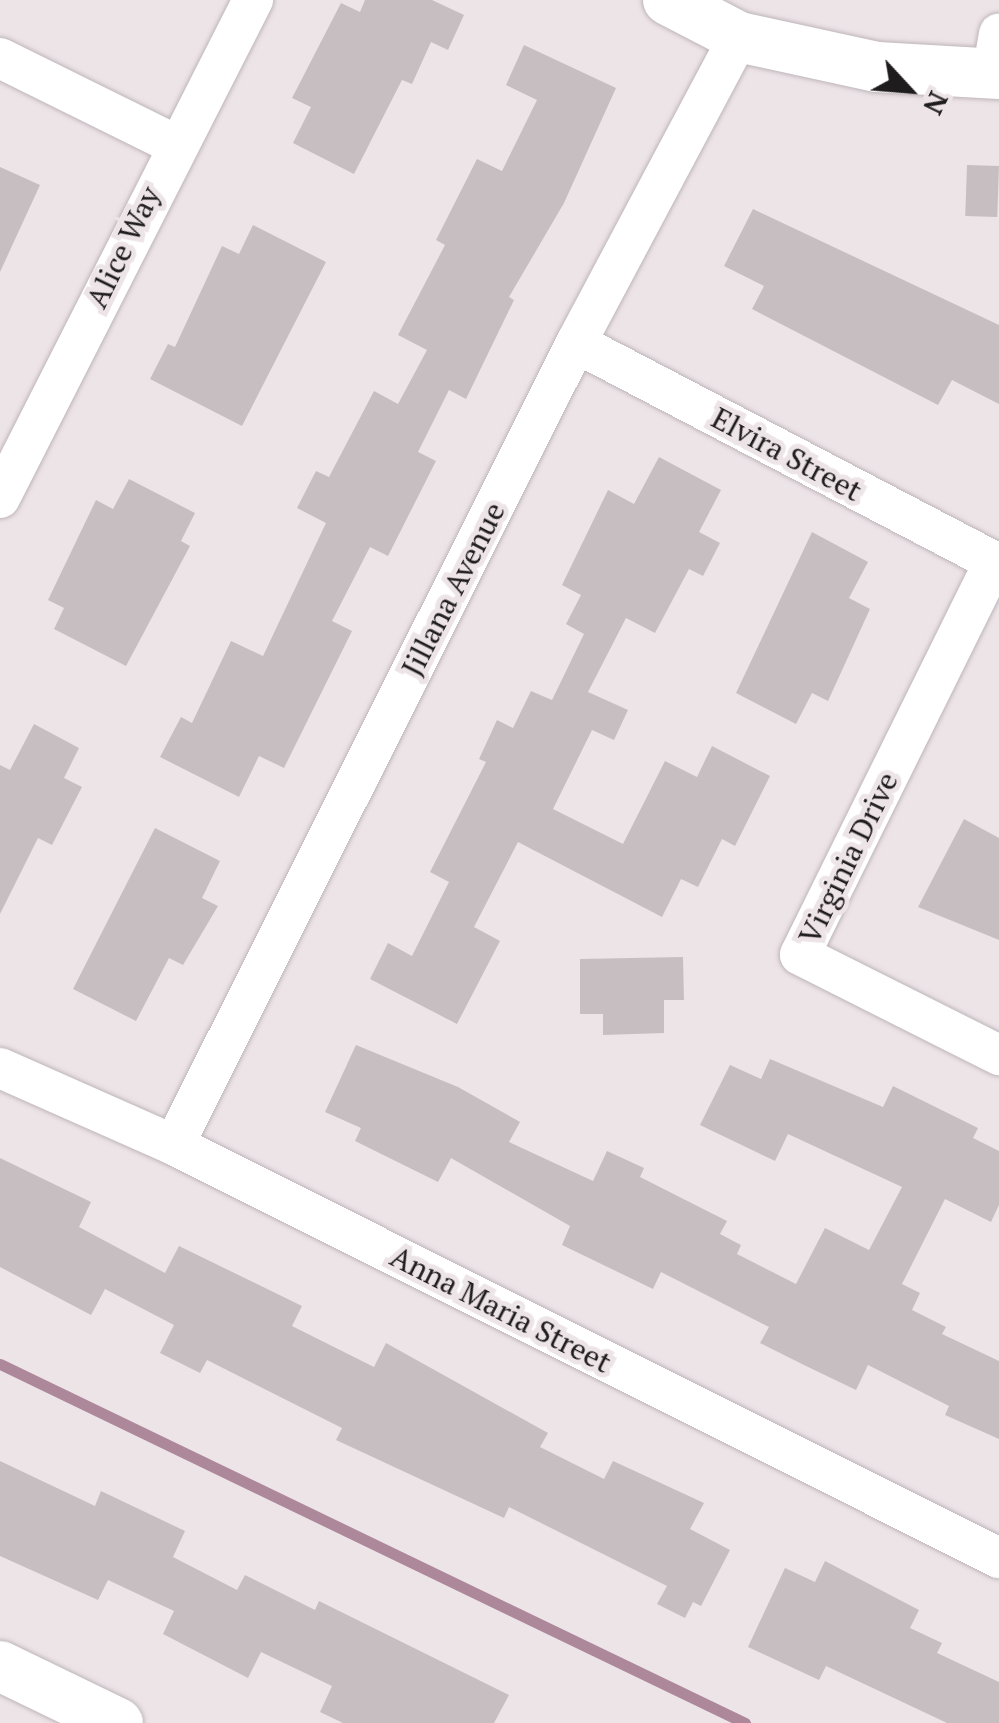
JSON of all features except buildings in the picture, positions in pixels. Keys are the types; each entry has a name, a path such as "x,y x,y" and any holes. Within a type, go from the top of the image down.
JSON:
{"street":[{"name":"Alice Way","path":"0,498 174,144 252,0"},
{"path":"668,0 739,37 877,66 997,61"},
{"name":"Jillana Avenue","path":"174,1145 576,343 739,37"},
{"path":"0,58 174,144"},
{"name":"Elvira Street","path":"576,343 996,563"},
{"name":"Virginia Drive","path":"996,563 800,954 999,1055"},
{"name":"Anna Maria Street","path":"0,1068 174,1145 999,1558"},
{"path":"0,1666 118,1723"}],"waterway":[{"path":"0,1364 745,1723"}]}
